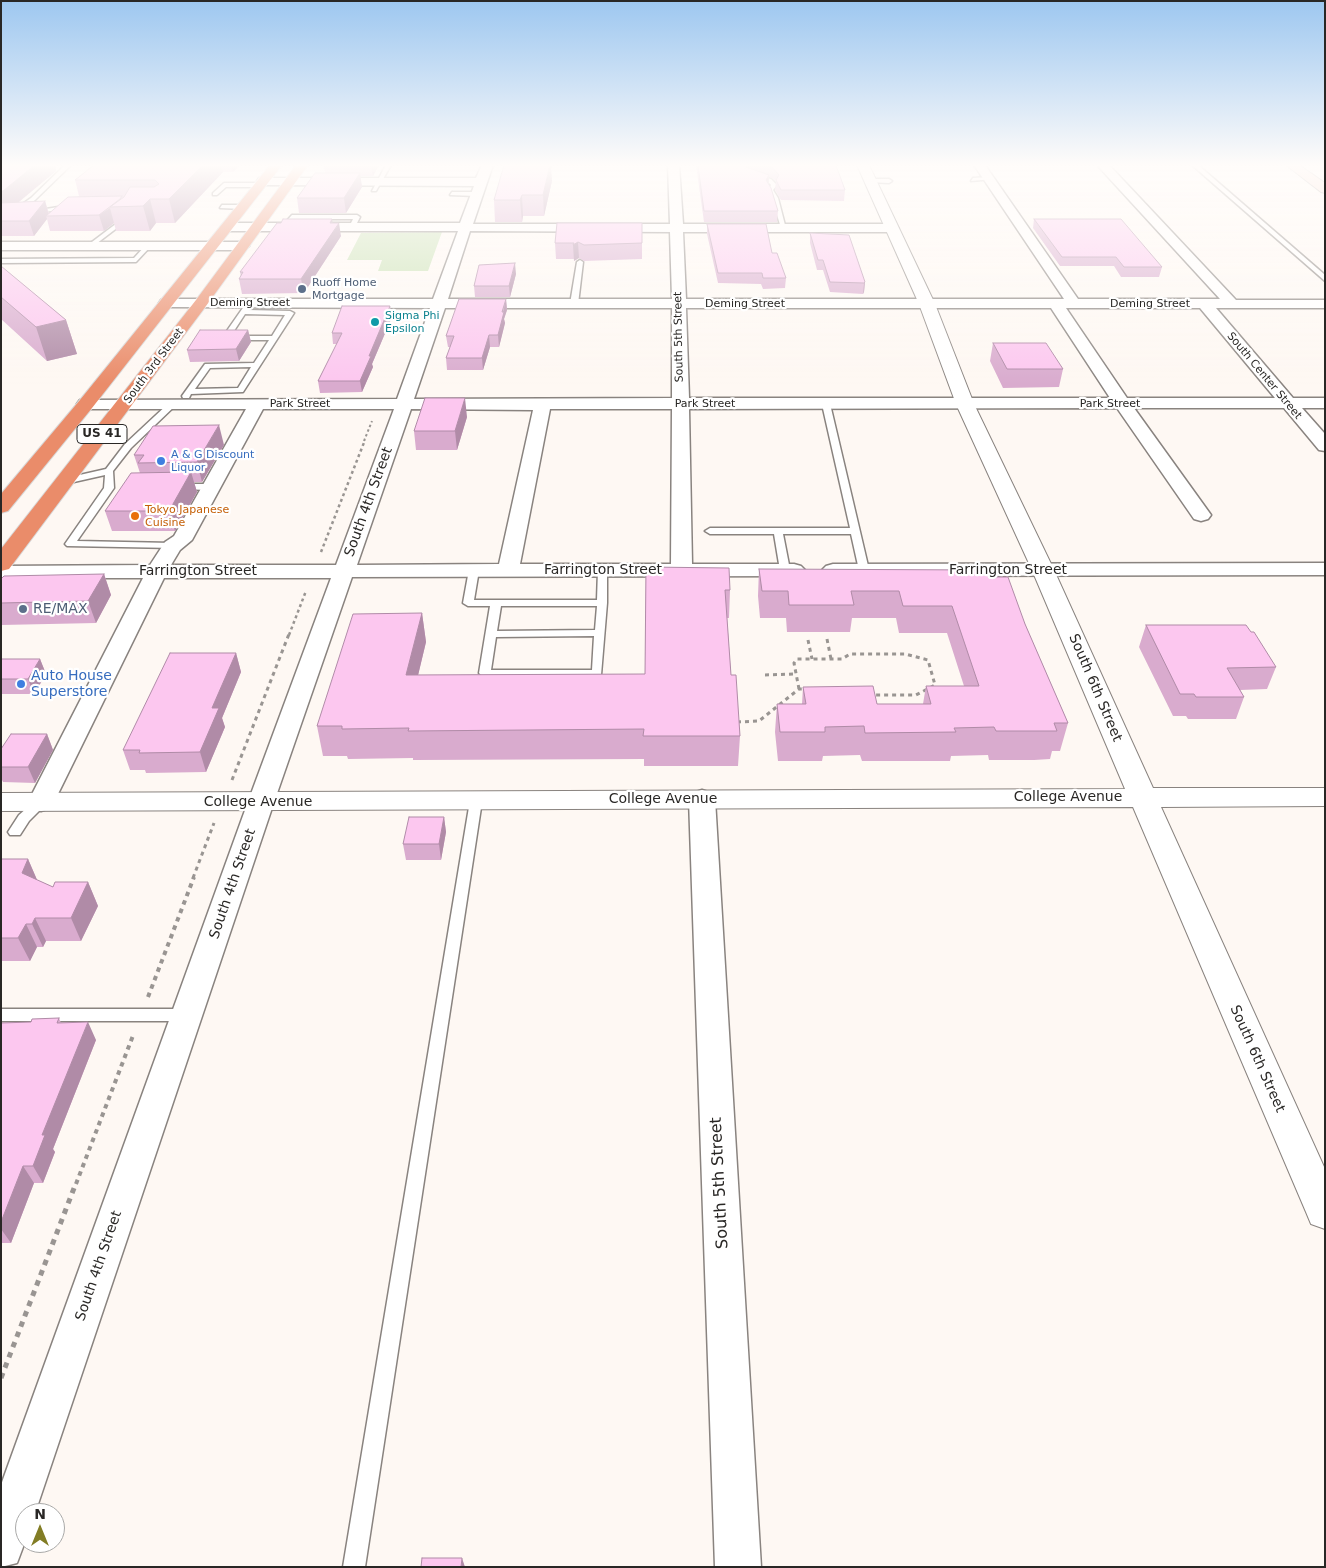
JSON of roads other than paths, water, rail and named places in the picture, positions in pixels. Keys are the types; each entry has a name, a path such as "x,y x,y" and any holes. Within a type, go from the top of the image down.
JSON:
{"highway":[{"name":"US 41","path":"1,507 218,238"},
{"name":"South 3rd Street","path":"1,564 125,404 248,238"}],"street":[{"name":"South 4th Street","path":"1,1547 262,802 329,571 404,404 460,238"},
{"name":"South 5th Street","path":"677,238 682,570"},
{"name":"South 6th Street","path":"897,238 927,304 965,404 1044,570 1141,797 1325,1212"},
{"path":"1030,238 1074,304"},
{"path":"1171,238 1232,304"},
{"path":"1,246 242,246"},
{"name":"Deming Street","path":"166,302 201,303 246,308 439,303 1325,304"},
{"path":"1056,304 1144,437 1201,515"},
{"name":"South Center Street","path":"1204,304 1286,403 1325,446"},
{"name":"Park Street","path":"86,404 125,404 181,400 257,404 1325,403"},
{"path":"41,802 157,571 172,546 182,540 257,404"},
{"path":"508,570 542,410 538,404"},
{"name":"Farrington Street","path":"1,572 1325,568"},
{"name":"College Avenue","path":"1,802 1325,797"},
{"name":"South 5th Street","path":"702,799 738,1567"}],"lane":[{"path":"90,246 101,238"},
{"path":"1278,238 1325,279"},
{"path":"1,261 136,260 148,246"},
{"path":"574,304 580,262"},
{"path":"181,400 240,390 274,338 290,312 246,308 228,335 233,338 274,338"},
{"path":"65,481 109,471 128,446 181,400 208,366 256,365"},
{"path":"826,404 864,570"},
{"path":"109,471 113,488 70,544 172,546"},
{"path":"173,487 210,487"},
{"path":"710,530 855,531"},
{"path":"778,530 785,570"},
{"path":"474,570 468,603 602,604"},
{"path":"496,603 484,673 597,673 603,570"},
{"path":"490,634 600,633"},
{"path":"354,1567 476,801"},
{"path":"15,832 24,818 41,802"},
{"path":"1,1015 187,1015"}],"place":[{"name":"Ruoff Home Mortgage","path":"302,289"},
{"name":"Sigma Phi Epsilon","path":"375,322"},
{"name":"A & G Discount Liquor","path":"161,461"},
{"name":"Tokyo Japanese Cuisine","path":"135,516"},
{"name":"RE/MAX","path":"23,609"},
{"name":"Auto House Superstore","path":"21,684"}]}
